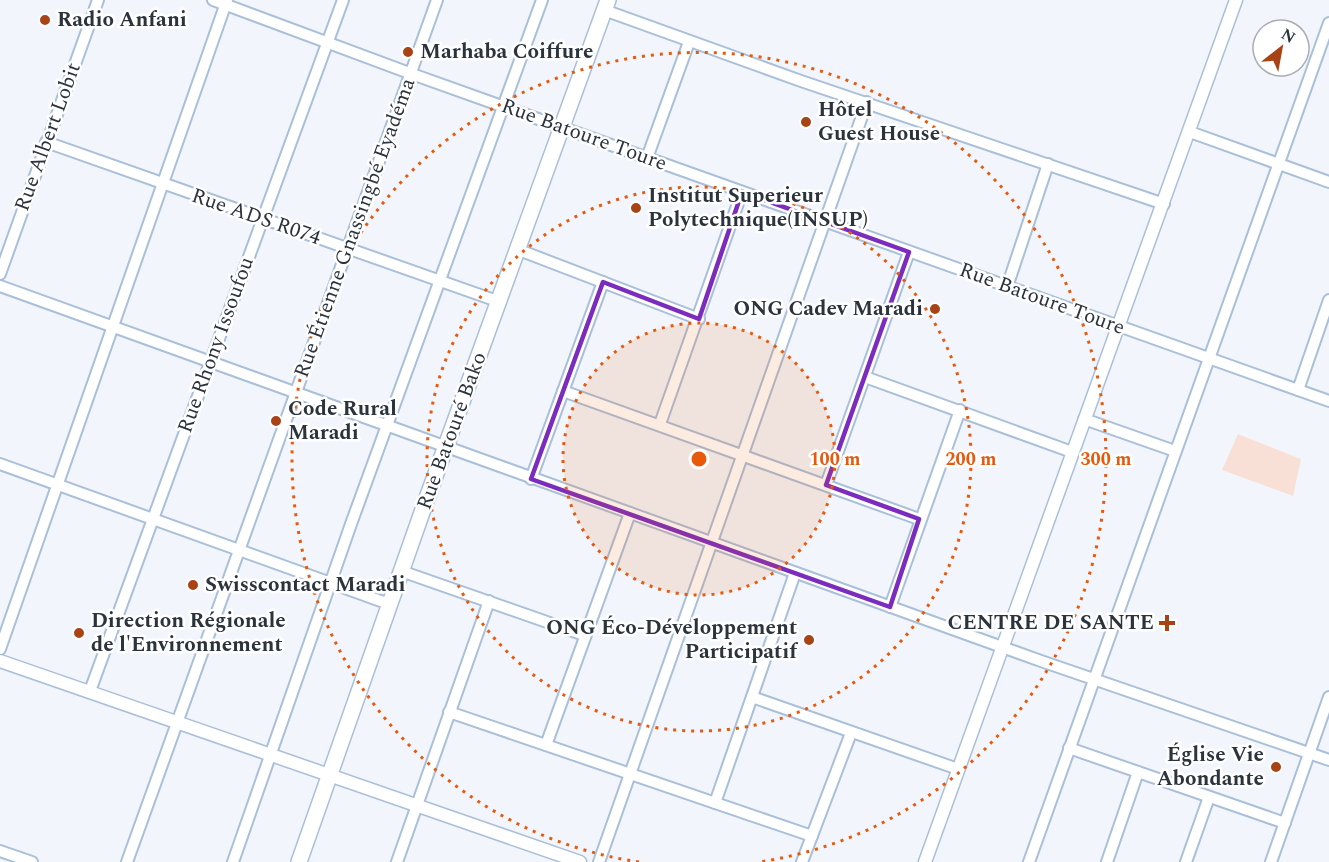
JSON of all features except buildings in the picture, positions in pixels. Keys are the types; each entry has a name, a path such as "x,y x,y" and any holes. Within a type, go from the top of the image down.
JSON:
{"main road":[{"name":"Rue Batouré Bako","path":"299,862 389,604 606,5"}],"street":[{"name":"Rue Albert Lobit","path":"0,274 98,0"},
{"name":"Rue Batoure Toure","path":"213,0 226,2 412,74 1329,401"},
{"name":"Rue Rhony Issoufou","path":"90,691 343,0"},
{"name":"Rue Étienne Gnassingbé Eyadéma","path":"127,862 437,0"},
{"path":"233,862 387,426 542,0"},
{"path":"926,862 1236,0"},
{"path":"0,649 164,185 226,2"},
{"path":"606,5 689,42 1164,204"},
{"path":"1029,862 1329,23"},
{"path":"647,158 689,42"},
{"path":"598,862 867,102"},
{"path":"1190,132 1329,182"},
{"name":"Rue ADS R074","path":"46,142 500,302"},
{"path":"1007,286 1048,164"},
{"path":"660,424 742,192"},
{"path":"519,250 699,319"},
{"path":"826,485 909,252"},
{"path":"531,479 603,282"},
{"path":"0,286 113,325 210,363 531,479 1095,680 1329,760"},
{"path":"1298,390 1329,300"},
{"path":"865,377 1072,452"},
{"path":"563,391 919,519"},
{"path":"890,607 919,519 960,410"},
{"path":"1084,419 1175,451"},
{"path":"0,464 389,604"},
{"path":"546,745 630,513"},
{"path":"401,571 584,635"},
{"path":"714,803 795,573"},
{"path":"397,862 489,601"},
{"path":"0,661 580,862"},
{"path":"1271,862 1329,697"},
{"path":"752,698 958,769"},
{"path":"449,712 812,836"},
{"path":"802,862 851,733"},
{"path":"1069,748 1285,823"},
{"path":"1107,862 1138,772"},
{"path":"1186,862 1209,797"},
{"path":"0,851 32,862"}],"highlighted area":[{"path":"742,192 909,252 826,485 919,519 890,607 531,479 603,282 699,319"}],"shaded area":[{"path":"1238,434 1301,459 1293,496 1222,470"}],"place":[{"name":"Radio Anfani","path":"45,20"},
{"name":"Marhaba Coiffure","path":"408,52"},
{"name":"Hôtel Guest House","path":"806,122"},
{"name":"Institut Superieur Polytechnique(INSUP)","path":"636,208"},
{"name":"ONG Cadev Maradi","path":"935,309"},
{"name":"Code Rural Maradi","path":"276,421"},
{"name":"Swisscontact Maradi","path":"193,585"},
{"name":"CENTRE DE SANTE","path":"1167,623"},
{"name":"Direction Régionale de l'Environnement","path":"79,633"},
{"name":"ONG Éco-Développement Participatif","path":"809,640"},
{"name":"Église Vie Abondante","path":"1276,767"}]}
